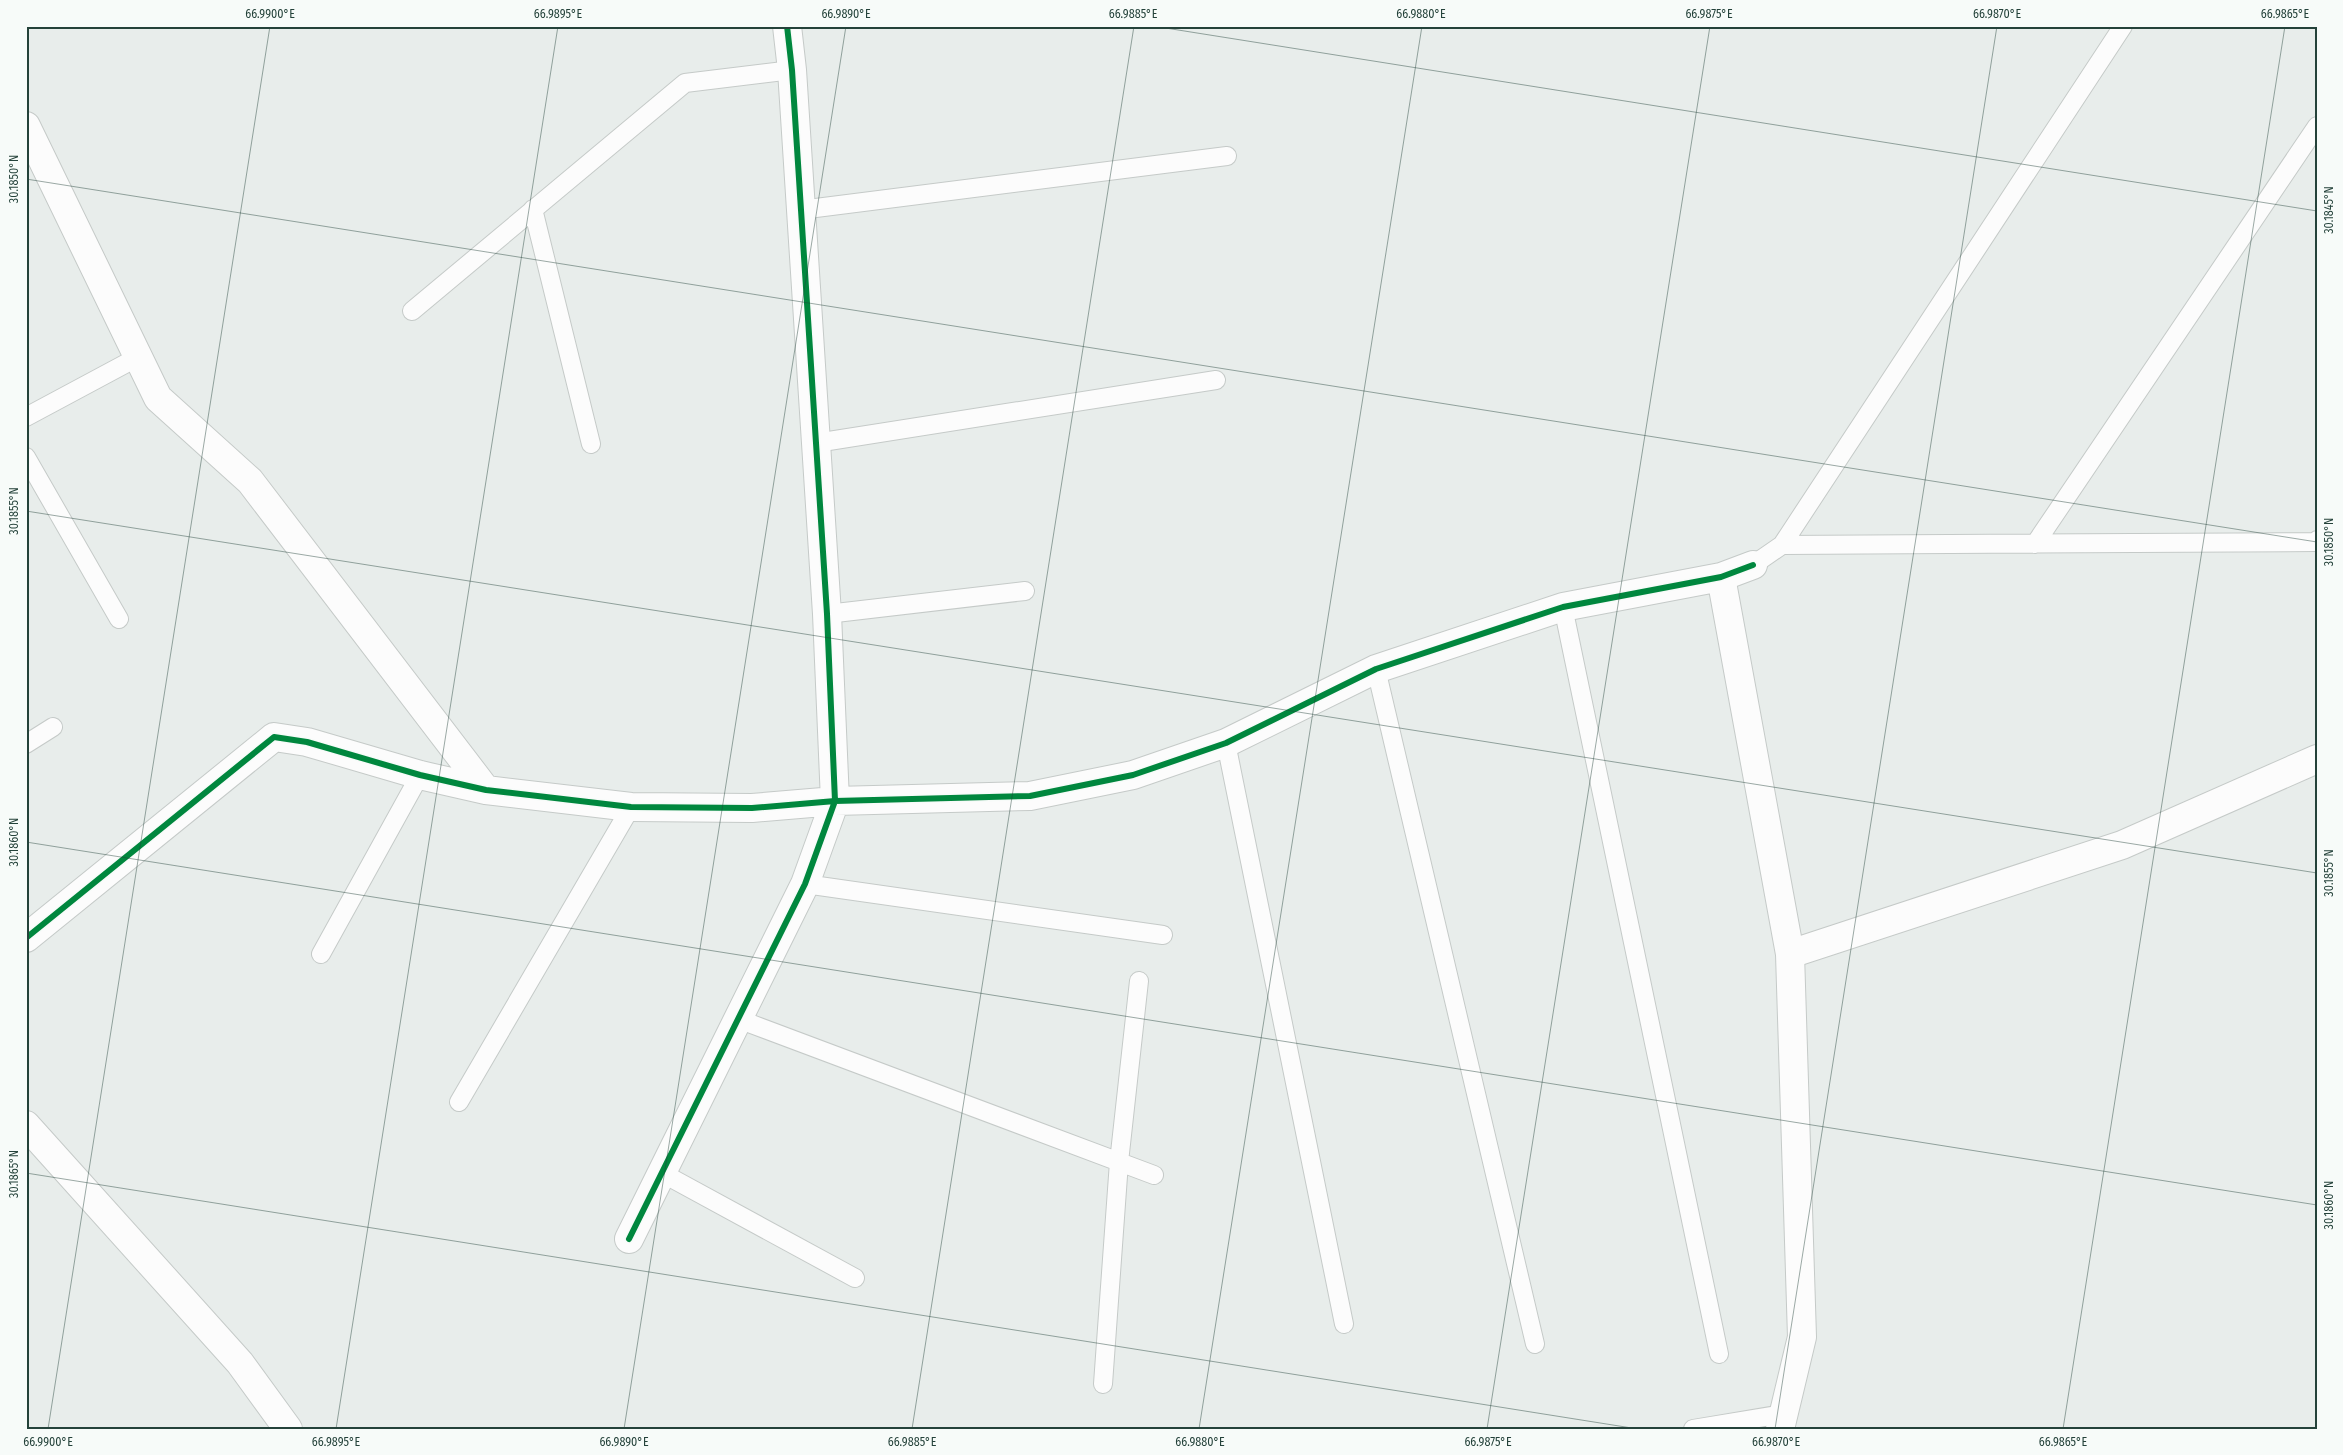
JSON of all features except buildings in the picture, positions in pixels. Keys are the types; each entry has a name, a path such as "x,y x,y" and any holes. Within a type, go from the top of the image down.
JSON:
{"street":[{"path":"629,1239 806,884 835,801 828,614 792,70 787,26"},
{"path":"26,126 158,398 250,481 486,790"},
{"path":"26,938 274,737 307,742 420,775 486,790 631,807 752,808 835,801 1030,796 1132,775 1226,743 1376,669 1563,608 1721,577 1753,565"},
{"path":"1721,577 1790,954 1802,1337 1782,1421"},
{"path":"1790,954 2122,845 2317,759"},
{"path":"26,1125 240,1363 288,1429"}],"lane":[{"path":"1753,565 1782,545 2123,26"},
{"path":"412,310 685,83 792,70"},
{"path":"2035,544 2317,126"},
{"path":"800,210 1227,156"},
{"path":"534,209 591,444"},
{"path":"26,417 138,357"},
{"path":"816,444 1216,380"},
{"path":"26,457 119,619"},
{"path":"1782,545 2316,542 2317,540"},
{"path":"828,614 1025,591"},
{"path":"1563,608 1719,1354"},
{"path":"1376,669 1535,1344"},
{"path":"26,744 54,727"},
{"path":"1226,743 1344,1324"},
{"path":"321,954 420,775"},
{"path":"460,1102 631,807"},
{"path":"806,884 1163,935"},
{"path":"1103,1384 1119,1162 1139,981"},
{"path":"738,1019 1154,1175"},
{"path":"662,1173 855,1278"},
{"path":"1693,1429 1782,1421"}],"cycle path":[{"path":"629,1239 805,884 835,801 827,614 792,70 787,26"},
{"path":"26,938 274,737 307,742 420,775 486,790 631,807 752,808 835,801 1030,796 1133,775 1226,743 1376,669 1563,607 1721,577 1753,565"}]}
